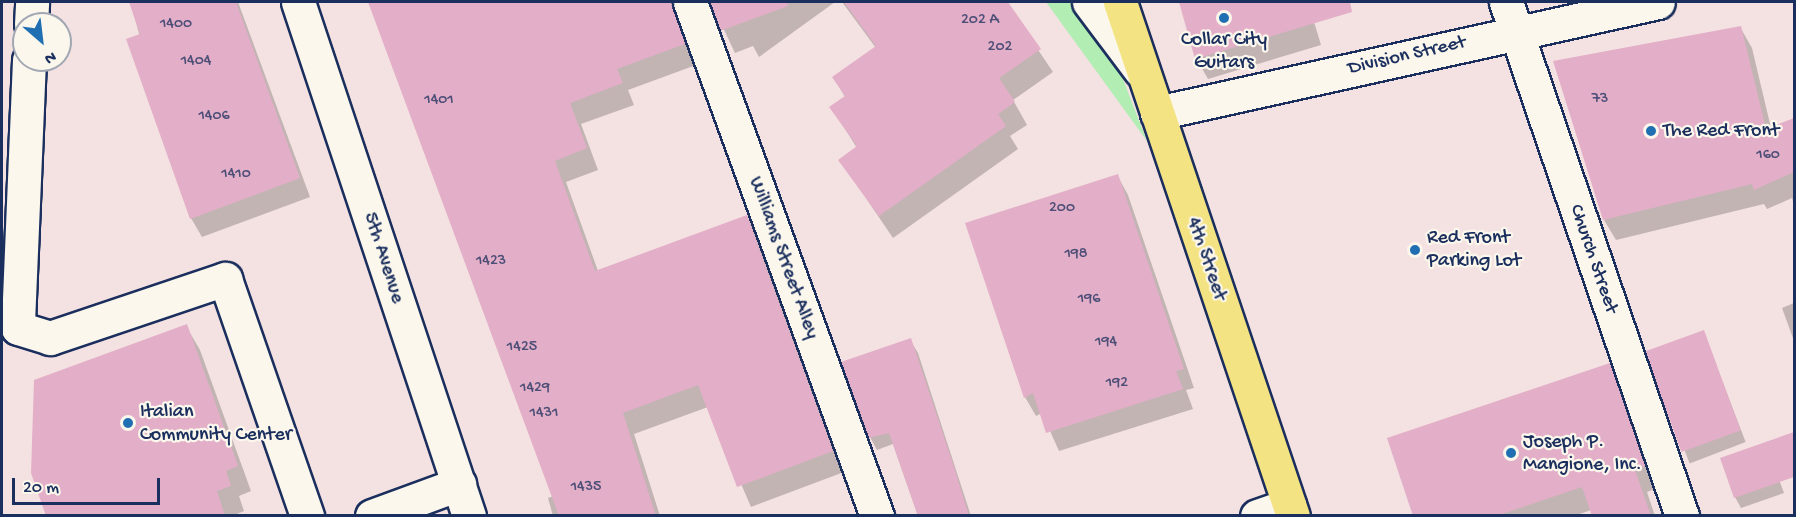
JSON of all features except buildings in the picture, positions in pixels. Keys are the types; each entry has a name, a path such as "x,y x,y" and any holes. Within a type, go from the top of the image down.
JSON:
{"main road":[{"name":"4th Street","path":"1120,2 1291,510"}],"street":[{"name":"5th Avenue","path":"298,2 469,516"},
{"name":"Williams Street Alley","path":"690,2 877,516"},
{"path":"1089,2 1145,77"},
{"name":"Division Street","path":"1156,113 1511,16 1658,2"},
{"name":"Church Street","path":"1511,16 1682,516"},
{"path":"29,72 18,328 50,339 225,279 307,516"},
{"path":"372,516 459,484"},
{"path":"1257,516 1291,510"}],"green space":[{"path":"1046,2 1093,2 1147,141"}],"place":[{"name":"Collar City Guitars","path":"1224,18"},
{"name":"The Red Front","path":"1651,131"},
{"name":"Red Front Parking Lot","path":"1415,250"},
{"name":"Italian Community Center","path":"128,423"},
{"name":"Joseph P. Mangione, Inc.","path":"1511,453"}]}
